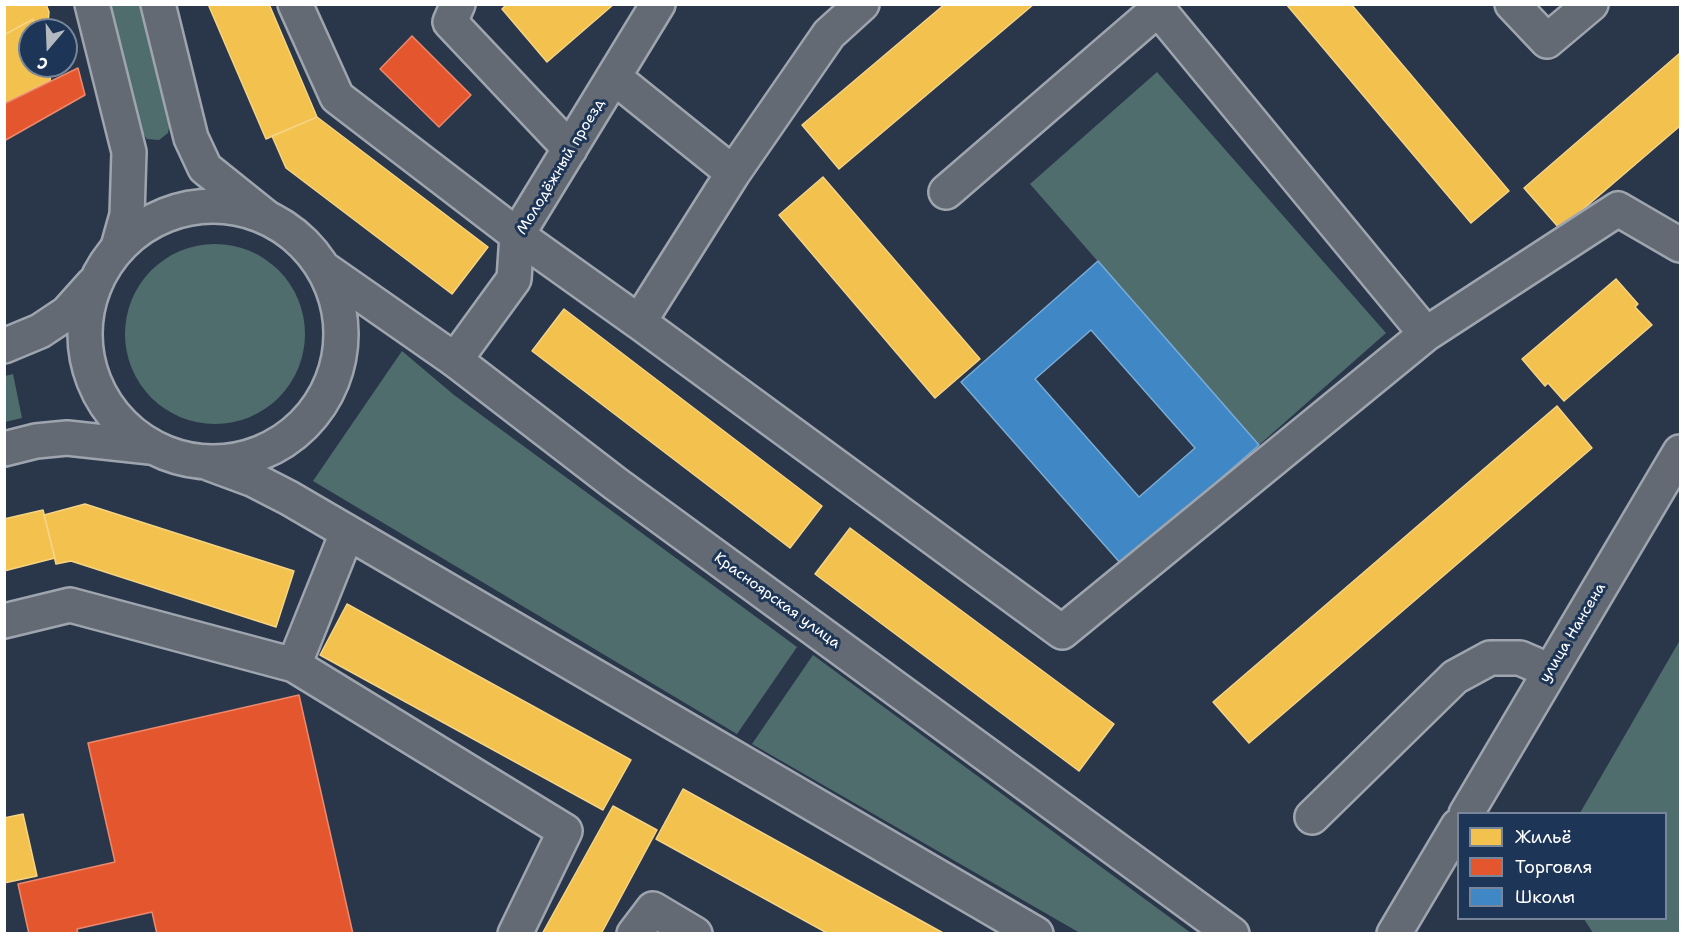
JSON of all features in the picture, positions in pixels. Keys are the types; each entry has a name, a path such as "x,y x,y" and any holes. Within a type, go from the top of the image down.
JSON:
{"main road":[{"path":"92,4 129,152 127,215 118,247"},
{"path":"158,4 191,138 205,168 266,217"},
{"path":"295,4 337,97 517,235 1062,632 1426,334 1617,209 1680,245"},
{"name":"Молодёжный проезд","path":"455,360 514,279 517,235 615,78 658,4"},
{"path":"639,322 733,173 829,34 862,4"},
{"path":"1512,4 1547,41 1592,4"},
{"path":"455,9 570,149"},
{"path":"946,192 1158,9 1426,334"},
{"path":"615,78 733,173"},
{"name":"Красноярская улица","path":"1036,933 289,498 254,480 208,463 178,458 150,447 120,423 98,392 86,355 86,316 96,280 118,247 138,230 162,216 187,208 214,206 232,208 266,217 298,238 323,268 455,360 616,484 1232,933"},
{"name":"Красноярская улица","path":"208,463 247,459 283,442 312,416 317,408 332,382 341,344 338,304 323,268"},
{"path":"4,346 40,331 67,313 96,280"},
{"path":"4,449 67,438 150,447"},
{"name":"улица Нансена","path":"1467,812 1680,452"},
{"path":"294,665 347,533"},
{"path":"4,621 70,605 294,665 565,831 515,933"},
{"path":"1312,817 1455,677 1490,658 1520,658 1550,671"},
{"path":"1394,933 1457,828"},
{"path":"634,933 653,909 695,933"}],"green space":[{"path":"108,5 141,5 170,123 168,133 159,140 147,139 140,130"},
{"path":"1157,72 1386,333 1259,445 1030,184"},
{"path":"215,244 249,251 265,259 279,270 290,284 298,300 305,334 298,368 290,384 279,398 265,409 249,417 215,424 181,417 165,409 151,398 140,384 132,368 125,334 132,300 140,284 151,270 165,259 181,251"},
{"path":"402,351 454,395 797,647 737,734 313,481"},
{"path":"13,374 22,418 5,422 5,376"},
{"path":"1680,640 1680,933 1593,933 1585,920 1667,920 1667,812 1581,812"},
{"path":"813,655 1191,933 1080,933 752,744"}],"building: Жильё":[{"path":"4,4 46,4 48,18 18,18 18,27 4,35"},
{"path":"208,4 269,4 317,117 266,139"},
{"path":"507,4 614,4 547,62 502,9"},
{"path":"945,4 1034,4 839,169 802,125"},
{"path":"1286,4 1351,4 1509,191 1471,223"},
{"path":"18,27 18,78 50,78 50,81 4,104 4,35"},
{"path":"1680,53 1680,126 1560,229 1524,188"},
{"path":"317,117 488,247 452,294 286,168 272,136"},
{"path":"823,177 980,359 935,398 779,215"},
{"path":"1616,279 1638,304 1635,307 1652,325 1564,401 1548,383 1545,386 1522,359"},
{"path":"564,309 822,506 790,548 532,351"},
{"path":"1557,406 1592,448 1249,743 1213,702"},
{"path":"85,504 294,571 276,627 71,561 56,564 44,515"},
{"path":"43,510 55,558 4,571 4,519"},
{"path":"850,528 1114,724 1079,771 815,574"},
{"path":"347,604 631,760 603,810 320,655"},
{"path":"683,789 945,934 829,934 656,839"},
{"path":"613,806 657,830 601,934 542,934"},
{"path":"23,814 37,876 4,883 4,818"}],"building: Торговля":[{"path":"412,36 471,95 439,127 380,69"},
{"path":"78,68 85,95 4,141 4,104 57,78 78,78"},
{"path":"299,695 353,934 157,934 152,912 77,929 78,934 29,934 18,884 115,862 88,743"}],"building: Школы":[{"path":"1098,261 1259,445 1122,565 961,382","holes":["1091,330 1195,448 1139,497 1035,379"]}]}
